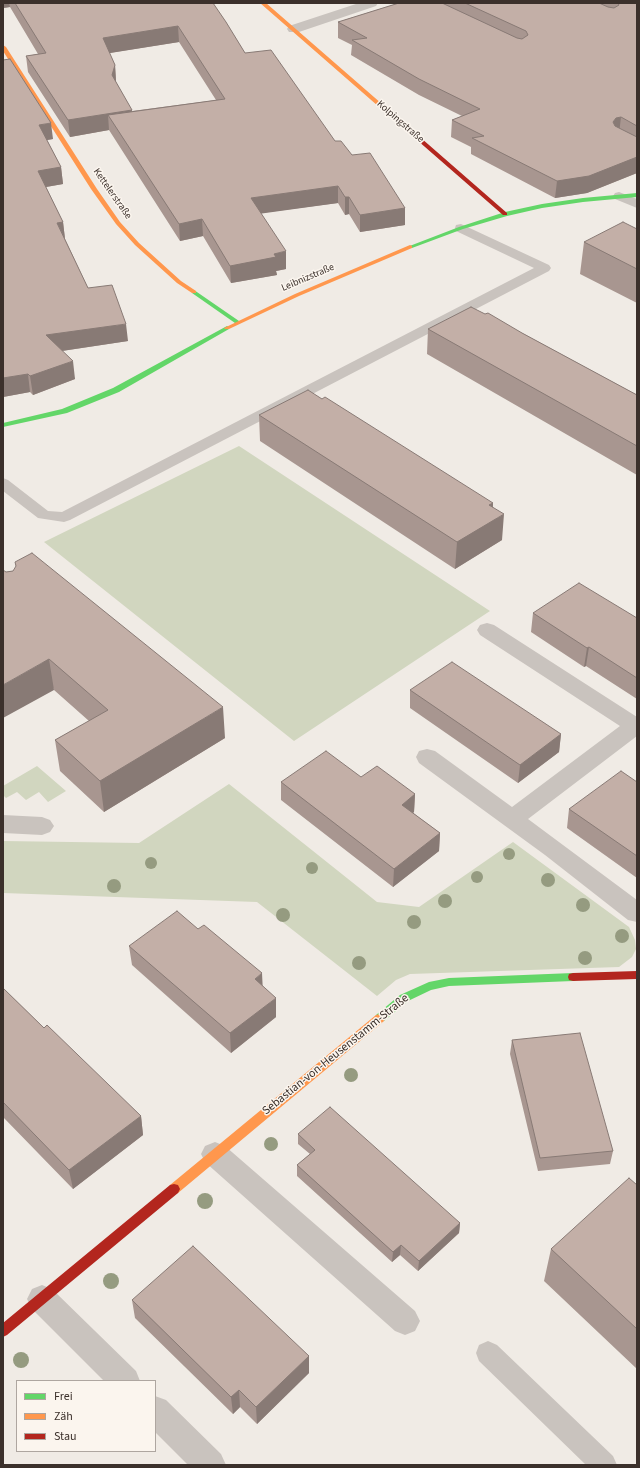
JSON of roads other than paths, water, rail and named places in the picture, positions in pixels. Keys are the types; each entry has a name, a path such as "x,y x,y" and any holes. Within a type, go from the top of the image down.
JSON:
{"street":[{"name":"Kolpingstraße","path":"264,3 505,214"},
{"path":"294,29 372,3"},
{"name":"Kettelerstraße","path":"3,47 94,189 118,223 137,244 179,282 237,322"},
{"name":"Leibnizstraße","path":"3,424 64,411 116,390 237,322 304,292 416,245 461,228 505,214 542,206 637,195"},
{"path":"487,630 636,726 512,819"},
{"path":"426,757 512,819 637,913"},
{"path":"3,824 42,826"},
{"name":"Sebastian-von-Heusenstamm-Straße","path":"3,1331 404,998 429,986 449,982 637,975"},
{"path":"215,1154 405,1321"},
{"path":"42,1299 124,1380"},
{"path":"156,1412 210,1465"}],"lane":[{"path":"619,196 637,204"},
{"path":"3,483 44,515 64,517 544,268 461,228"},
{"path":"488,1353 604,1465"}]}
